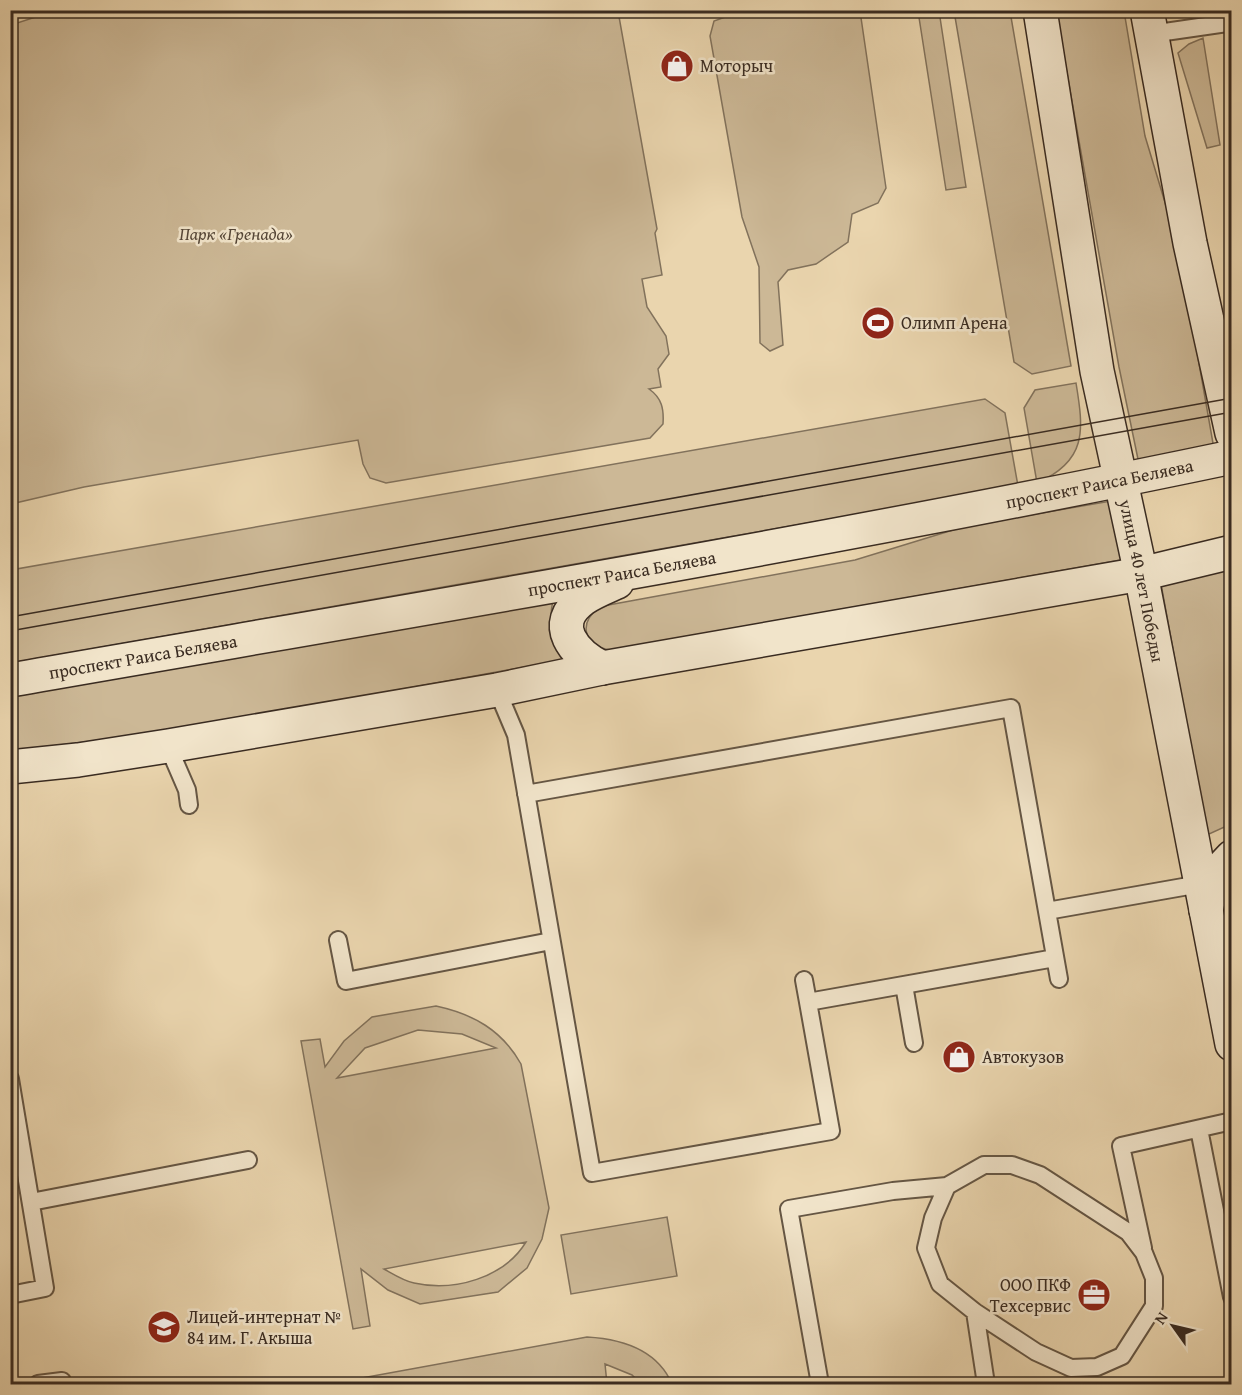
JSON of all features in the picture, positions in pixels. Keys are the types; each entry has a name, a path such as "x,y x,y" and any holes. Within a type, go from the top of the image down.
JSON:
{"street":[{"name":"улица 40 лет Победы","path":"1040,10 1097,371 1141,574 1232,1044"},
{"path":"1149,22 1190,243 1232,433"},
{"name":"проспект Раиса Беляева","path":"10,680 646,569 1232,457"},
{"path":"10,767 78,760 168,746 497,690 602,668 1141,574 1232,552"},
{"path":"602,668 585,659 574,649 568,637 567,624 582,599 646,569"},
{"path":"1203,899 1214,876 1232,857"}],"lane":[{"path":"1149,22 1227,23"},
{"path":"497,690 516,735 592,1173 831,1131 804,980"},
{"path":"526,794 1011,708 1059,979"},
{"path":"168,746 187,790 189,805"},
{"path":"1047,911 1203,899"},
{"path":"338,940 346,981 551,941"},
{"path":"808,1002 1055,958"},
{"path":"904,985 914,1043"},
{"path":"10,1079 45,1288 10,1295"},
{"path":"947,1186 933,1218 926,1248 940,1284 975,1312 1036,1352 1071,1368 1097,1366 1122,1356 1154,1306 1154,1278 1144,1253 1120,1146 1232,1121"},
{"path":"1199,1129 1232,1297"},
{"path":"31,1202 248,1160"},
{"path":"820,1384 789,1209 893,1191 947,1186 984,1165 1012,1165 1040,1175 1128,1232 1144,1253"},
{"path":"975,1312 986,1384"},
{"path":"38,1384 62,1380 63,1384"}],"green space":[{"name":"Парк «Гренада»","path":"57,10 618,11 657,229 655,233 662,275 642,279 647,307 666,336 669,354 658,369 661,387 649,389 657,396 661,404 663,424 650,438 386,483 370,478 363,464 358,440 84,487 11,504 11,25"},
{"path":"742,11 860,11 886,188 878,203 852,214 848,242 816,264 788,270 778,282 783,345 770,351 760,343 759,267 742,217 710,36 714,21"},
{"path":"918,11 939,11 966,187 946,190"},
{"path":"954,11 1010,11 1071,366 1032,374 1014,362"},
{"path":"1056,11 1124,11 1145,136 1179,249 1214,449 1139,464 1119,367"},
{"path":"1203,38 1220,145 1207,148 1178,53 1189,44"},
{"path":"1231,245 1232,340 1228,341 1227,246"},
{"path":"1076,383 1080,416 1078,443 1065,465 1037,483 1024,408 1035,390"},
{"path":"985,399 1005,413 1018,486 11,663 11,570"},
{"path":"1111,501 1121,560 611,650 594,644 586,632 589,618 603,606 855,560 966,526"},
{"path":"1231,560 1231,824 1207,835 1159,573"},
{"path":"553,600 552,631 563,660 165,732 11,751 11,696"},
{"path":"1231,879 1231,984 1218,916 1224,890"},
{"path":"436,1006 474,1019 496,1033 505,1042 521,1064 549,1208 542,1239 527,1268 498,1292 420,1304 388,1290 361,1269 370,1326 353,1329 301,1041 320,1039 325,1067 344,1041 372,1017","holes":["418,1030 462,1034 496,1048 337,1078 365,1048","526,1242 505,1265 477,1279 461,1283 445,1285 414,1283 384,1269"]},
{"path":"667,1217 677,1276 571,1294 561,1235"},
{"path":"587,1337 613,1340 648,1354 665,1372 672,1384 641,1384 632,1375 605,1364 607,1384 329,1384"}],"tram line":[{"path":"10,617 1232,398"},
{"path":"10,631 1232,412"}],"place":[{"name":"Моторыч","path":"677,66"},
{"name":"Олимп Арена","path":"878,323"},
{"name":"Автокузов","path":"959,1057"},
{"name":"ООО ПКФ Техсервис","path":"1094,1295"},
{"name":"Лицей-интернат № 84 им. Г. Акыша","path":"164,1327"}]}
